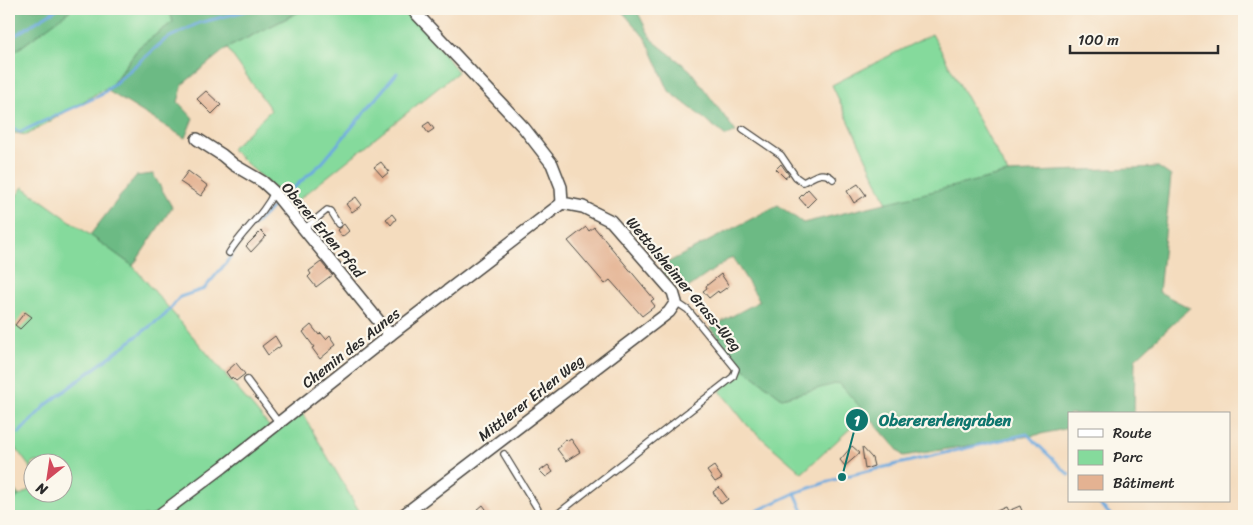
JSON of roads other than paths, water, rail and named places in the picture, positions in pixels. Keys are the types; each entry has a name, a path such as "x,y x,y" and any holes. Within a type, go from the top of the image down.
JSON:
{"street":[{"path":"412,9 524,128 552,164 561,187 562,203"},
{"name":"Oberer Erlen Pfad","path":"197,139 234,165 263,182 274,192 390,335"},
{"name":"Wettolsheimer Grass-Weg","path":"562,203 583,207 611,221 673,292 676,302"},
{"name":"Chemin des Aunes","path":"158,516 562,203"},
{"name":"Mittlerer Erlen Weg","path":"402,516 669,312 676,302"}],"lane":[{"path":"743,129 781,155 796,177 803,182 823,173 828,174 833,179"},
{"path":"230,253 238,239 269,204 274,192"},
{"path":"304,229 327,210 330,211 338,224"},
{"name":"Wettolsheimer Grass-Weg","path":"555,516 733,377 736,368 688,310 676,302"},
{"path":"247,380 279,424"},
{"path":"504,454 542,516"}],"waterway":[{"path":"9,39 57,9"},
{"path":"9,126 20,132 101,95 166,39 199,23 253,9"},
{"path":"283,197 322,163 397,73"},
{"path":"252,227 278,202"},
{"path":"19,433 46,405 165,315 180,297 204,289 226,263 245,235"},
{"path":"746,516 795,493 842,477 1027,434 1068,474"},
{"path":"795,493 805,516"},
{"path":"1097,502 1112,516"}],"place":[{"name":"Oberererlengraben","path":"842,477"}]}
